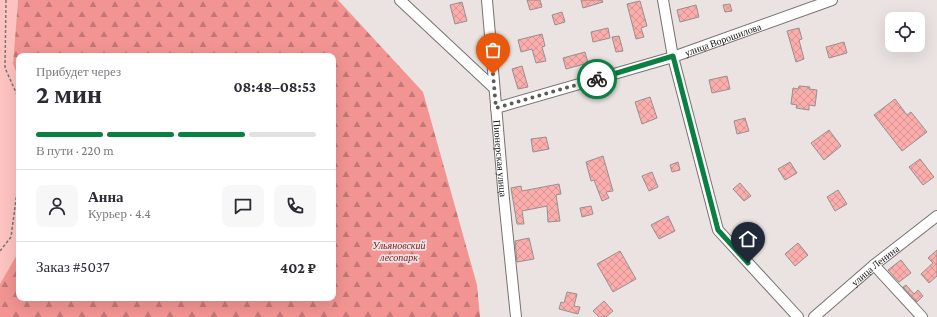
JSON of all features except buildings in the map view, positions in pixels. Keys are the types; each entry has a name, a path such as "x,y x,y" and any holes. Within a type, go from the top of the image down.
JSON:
{"street":[{"path":"400,0 494,88"},
{"name":"Пионерская улица","path":"487,0 516,317"},
{"path":"663,0 673,56 718,230 798,317"},
{"name":"улица Ворошилова","path":"496,108 673,56 827,1"},
{"name":"улица Ленина","path":"814,317 874,265 937,216"},
{"path":"874,265 922,317"}],"path":[{"path":"6,0 6,68 16,92"},
{"path":"0,251 11,237 16,200"}],"shaded area":[{"path":"0,0 18,0 13,64 16,72 16,256 0,284"}],"green space":[{"name":"Ульяновский лесопарк","path":"18,0 338,0 423,92 477,285 480,317 0,317 0,284 16,256 16,301 336,301 336,53 16,53 16,72 13,64"}],"way so far":[{"path":"493,74 496,108 597,79"}],"route":[{"path":"597,79 673,56 718,230 748,263"}]}
